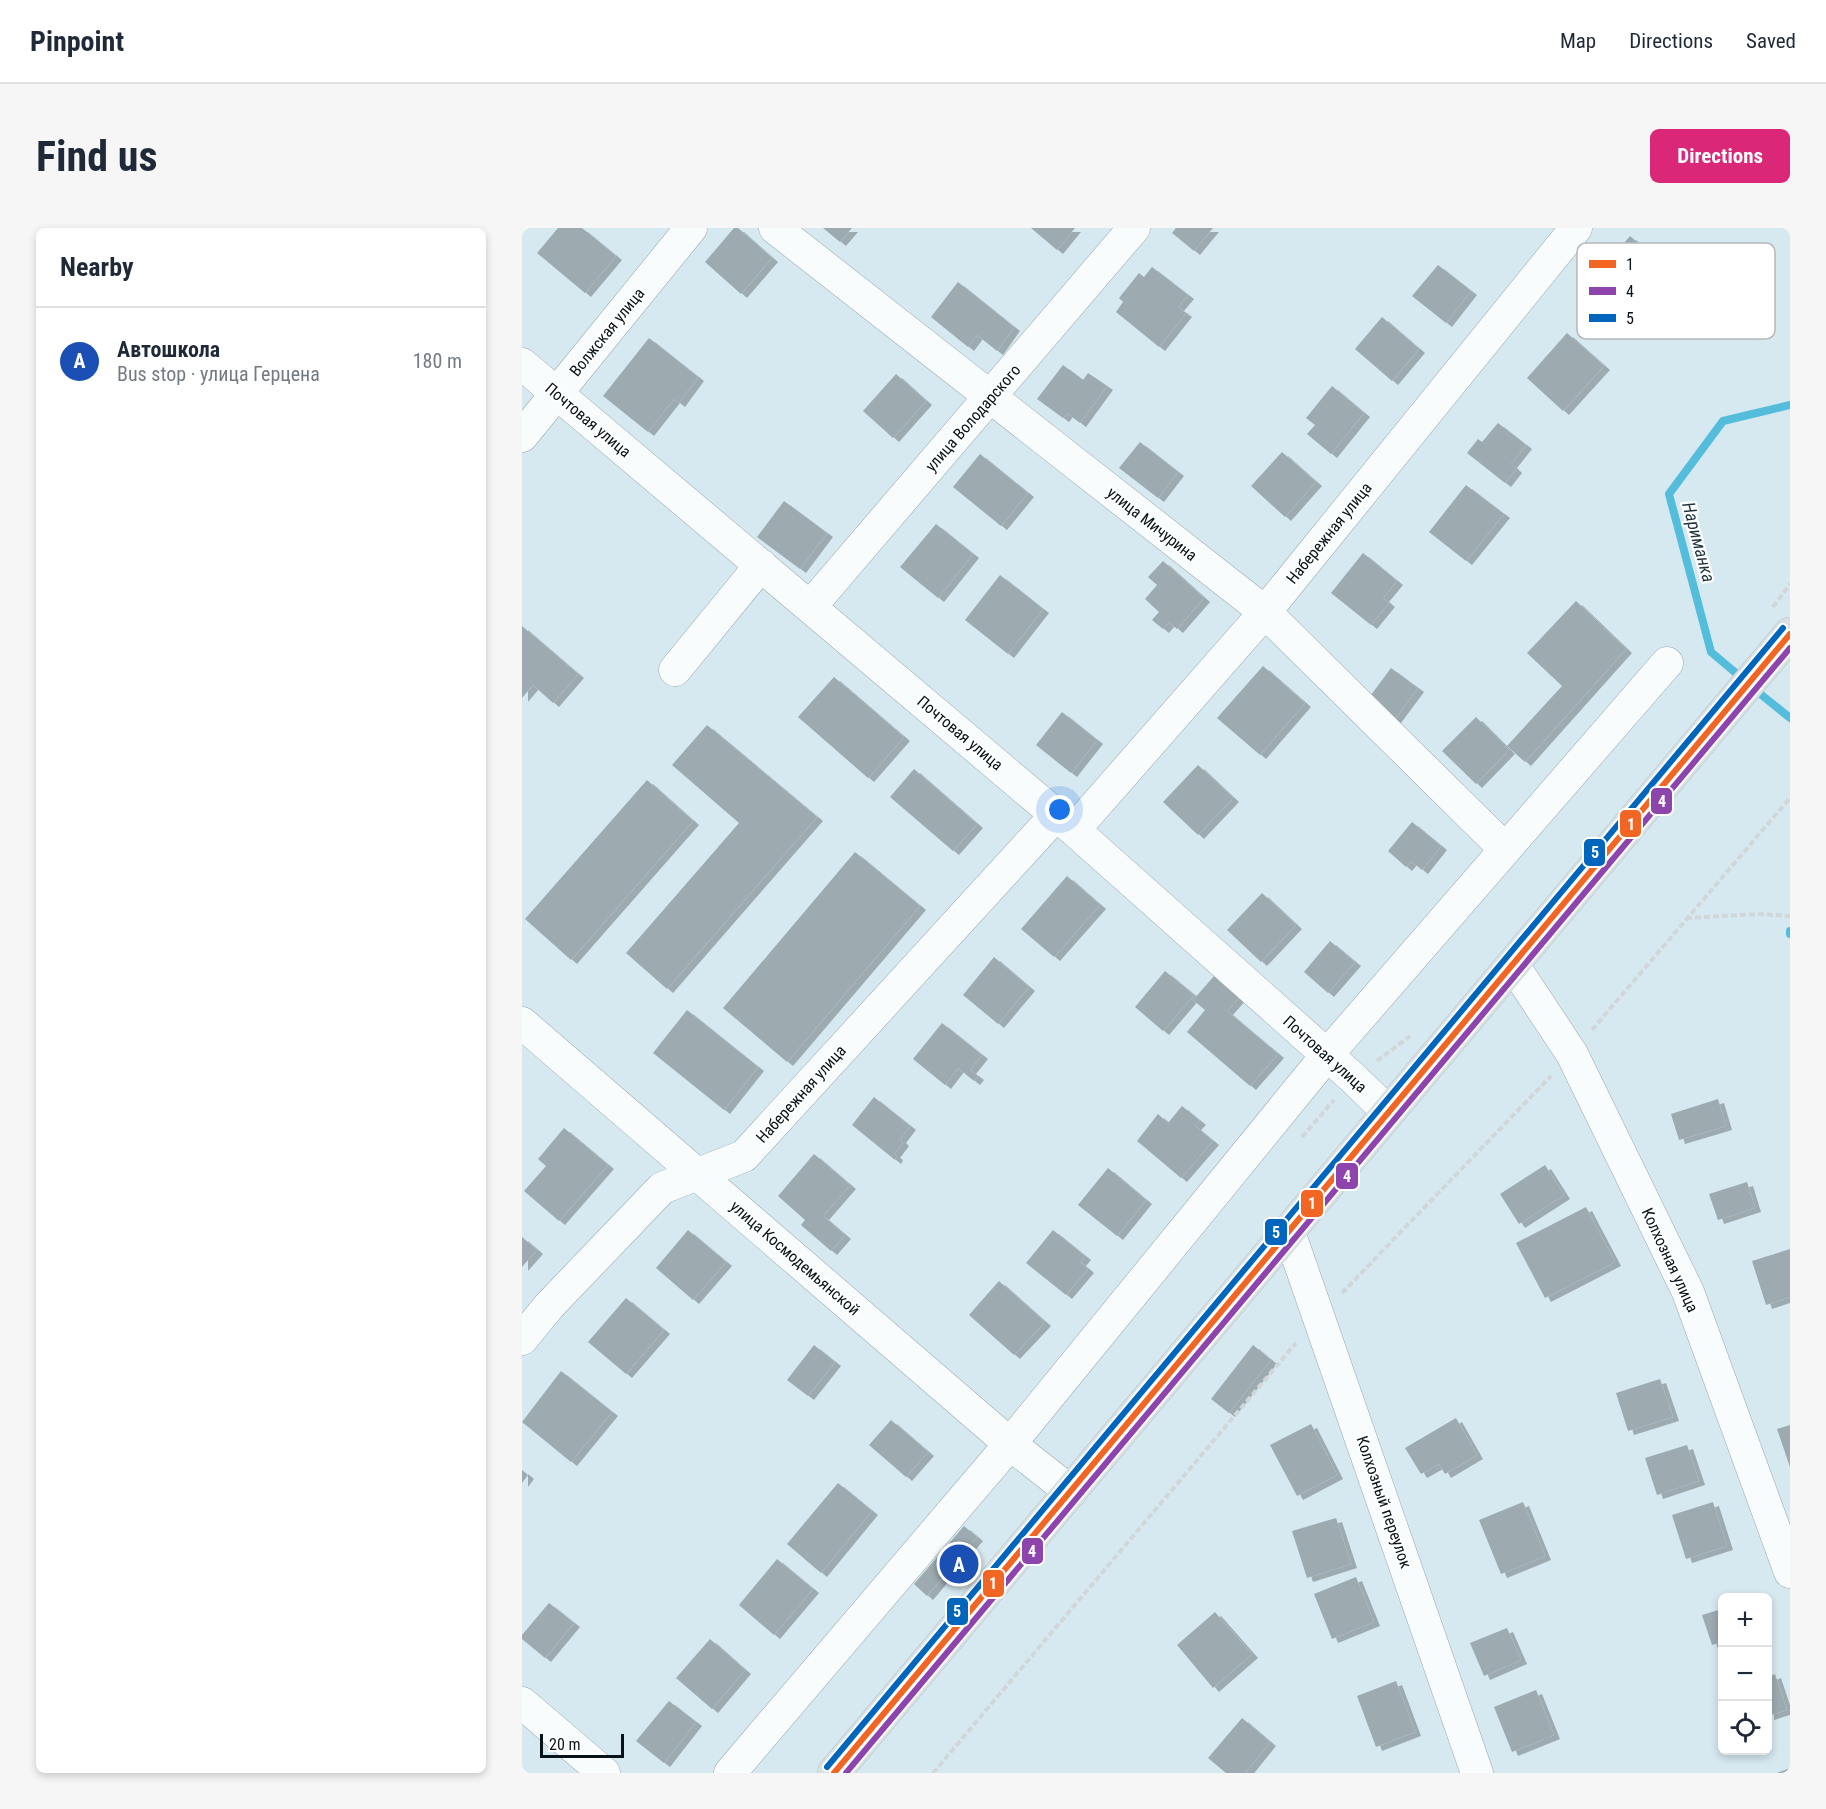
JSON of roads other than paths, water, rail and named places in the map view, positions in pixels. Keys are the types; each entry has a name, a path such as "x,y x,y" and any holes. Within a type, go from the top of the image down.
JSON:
{"main road":[{"path":"834,1773 1788,637"}],"street":[{"name":"Волжская улица","path":"522,436 691,228"},
{"name":"улица Мичурина","path":"775,228 1265,612 1504,848"},
{"name":"улица Володарского","path":"810,607 1134,228"},
{"name":"Набережная улица","path":"522,1339 549,1306 662,1188 696,1172 744,1156 1265,612 1576,228"},
{"name":"Почтовая улица","path":"522,364 1065,822 1328,1055 1388,1112"},
{"path":"675,670 761,565"},
{"path":"730,1773 1010,1444 1328,1055 1504,848 1666,663"},
{"name":"Колхозная улица","path":"1513,964 1572,1054 1688,1292 1790,1572"},
{"name":"улица Космодемьянской","path":"522,1023 1010,1444 1071,1492"},
{"name":"Колхозный переулок","path":"1289,1232 1478,1773"},
{"path":"522,1703 604,1773"}],"waterway":[{"name":"Нариманка","path":"1743,679 1711,652 1669,494 1723,421 1790,405"},
{"name":"Нариманка","path":"1753,688 1790,718"}],"place":[{"name":"Автошкола","path":"959,1564"}]}
